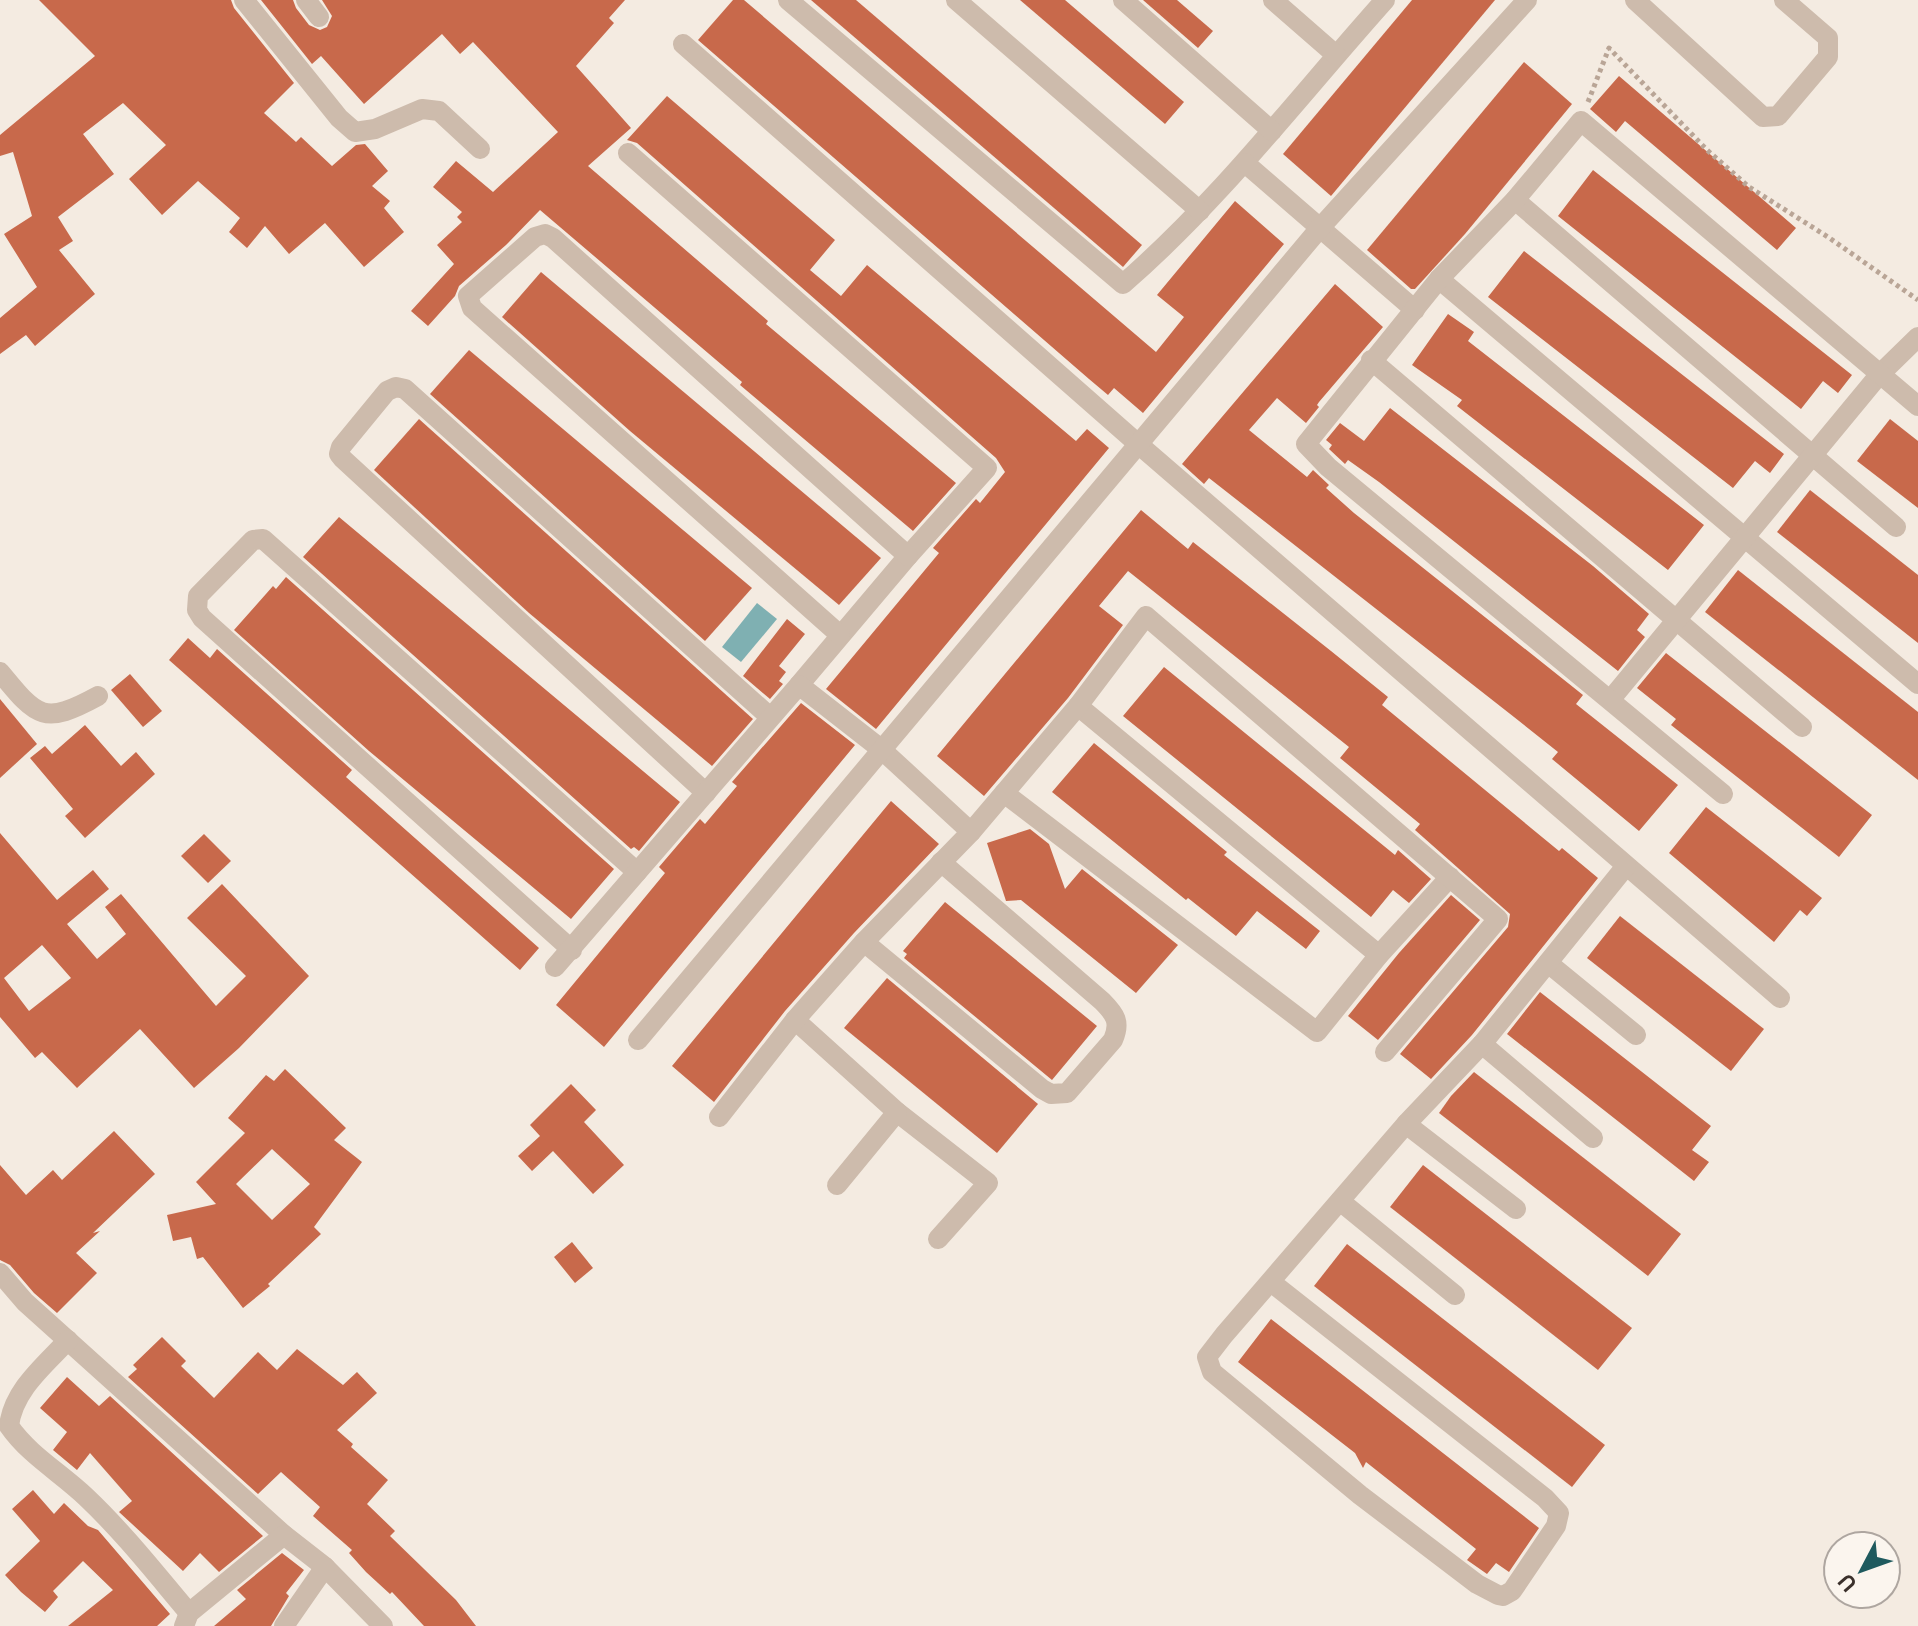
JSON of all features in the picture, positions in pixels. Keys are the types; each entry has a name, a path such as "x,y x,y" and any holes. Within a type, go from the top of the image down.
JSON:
{"street":[{"path":"244,0 339,118 355,132 375,129 422,109 439,111 480,149"},
{"path":"306,0 319,17"},
{"path":"788,0 1123,284 1165,247 1245,163 1385,0"},
{"path":"956,0 1200,211"},
{"path":"1123,0 1272,131"},
{"path":"1273,0 1336,55"},
{"path":"638,1040 1319,229 1527,0"},
{"path":"1635,0 1763,117 1778,116 1828,57 1828,38 1784,0"},
{"path":"683,44 1137,443 1780,998"},
{"path":"1723,794 1328,467 1306,444 1439,279 1515,200 1581,121 1918,406"},
{"path":"555,967 987,468 628,153"},
{"path":"1245,163 1415,310"},
{"path":"1515,200 1896,527"},
{"path":"840,635 472,308 468,296 535,237 545,234 553,238 908,556"},
{"path":"1439,279 1918,684"},
{"path":"1611,699 1879,375 1918,337"},
{"path":"1371,360 1802,727"},
{"path":"706,793 339,454 341,447 387,391 396,387 405,389 770,717"},
{"path":"572,950 202,618 197,610 198,596 253,540 263,539 637,872"},
{"path":"719,1117 795,1020 864,942 971,832 1078,706 1146,616 1498,919 1385,1052"},
{"path":"0,672 26,705 37,711 57,714 98,696"},
{"path":"799,685 881,749 971,832"},
{"path":"1078,706 1379,955"},
{"path":"1004,793 1317,1032 1379,955 1450,877"},
{"path":"864,942 1042,1089 1051,1094 1067,1093 1113,1040 1118,1030 1117,1020 1102,1001 941,862"},
{"path":"1271,1282 1545,1498 1559,1513 1556,1526 1512,1591 1498,1595 1477,1584 1360,1495 1209,1369 1208,1356 1271,1282 1340,1201 1406,1124 1482,1044 1626,866"},
{"path":"1548,963 1636,1035"},
{"path":"795,1020 897,1112 988,1183 938,1239"},
{"path":"1482,1044 1593,1138"},
{"path":"837,1185 897,1112"},
{"path":"1406,1124 1516,1209"},
{"path":"1340,1201 1455,1295"},
{"path":"0,1273 25,1302 284,1535 325,1567 383,1626"},
{"path":"68,1340 21,1392 11,1411 9,1426 33,1453 105,1515 187,1619 284,1535"},
{"path":"284,1626 325,1567"}],"path":[{"path":"1581,121 1609,48 1707,150 1749,187 1918,300"}],"water":[{"path":"757,603 777,619 741,662 722,647"}],"building":[{"path":"39,0 231,0 234,8 294,83 264,113 296,142 301,137 332,166 356,145 365,144 388,171 372,186 390,201 384,208 404,232 364,267 325,223 289,254 265,226 247,248 229,232 240,218 198,181 162,215 129,179 166,145 123,103 83,134 114,174 58,217 73,241 59,250 95,294 35,346 26,335 0,354 0,318 37,287 4,234 32,216 13,152 0,156 0,135 95,56"},
{"path":"261,0 293,0 309,25 320,30 327,27 332,16 322,0 625,0 609,18 614,23 576,66 631,128 588,166 768,321 766,324 956,483 913,531 540,210 459,286 455,296 428,326 411,311 454,264 437,245 462,222 457,217 462,212 433,187 456,161 493,192 558,132 473,42 460,54 442,34 364,104 321,56 312,64"},
{"path":"733,0 744,0 1156,352 1184,317 1157,295 1235,201 1284,244 1143,413 1114,388 1108,395 698,40"},
{"path":"811,0 856,0 1142,245 1123,267"},
{"path":"1020,0 1065,0 1184,102 1165,124"},
{"path":"1143,0 1177,0 1213,31 1198,48"},
{"path":"1412,0 1495,0 1331,196 1283,154"},
{"path":"1524,62 1572,104 1465,234 1415,289 1411,289 1367,250"},
{"path":"1619,76 1796,228 1777,250 1625,121 1616,132 1590,109"},
{"path":"667,96 835,240 810,270 841,296 867,265 1076,441 1087,429 1109,448 876,729 826,689 939,553 933,548 976,499 980,503 1005,472 996,458 637,143 627,140"},
{"path":"1593,170 1852,375 1838,393 1823,381 1801,409 1558,216"},
{"path":"1524,251 1784,454 1770,473 1755,461 1733,488 1488,297"},
{"path":"541,272 881,558 839,605 630,431 502,317"},
{"path":"1335,284 1383,327 1319,402 1319,407 1306,423 1277,398 1249,430 1307,477 1313,470 1329,485 1326,488 1354,513 1583,695 1576,704 1678,785 1639,831 1552,759 1558,752 1209,478 1204,484 1182,464"},
{"path":"1448,314 1474,332 1468,341 1704,525 1668,570 1457,406 1462,400 1412,365"},
{"path":"469,350 752,588 705,641 430,394"},
{"path":"1390,408 1593,566 1649,614 1637,630 1645,637 1618,671 1379,482 1348,460 1345,464 1329,449 1332,445 1326,440 1340,423 1364,441"},
{"path":"419,419 753,719 712,766 529,613 374,470"},
{"path":"1890,419 1918,441 1918,508 1857,461"},
{"path":"1810,490 1918,575 1918,643 1777,532"},
{"path":"1141,510 1188,549 1193,542 1331,651 1388,697 1382,705 1559,851 1562,848 1598,878 1472,1035 1431,1079 1400,1054 1508,927 1510,914 1415,830 1420,824 1340,758 1349,747 1128,571 1099,606 1123,625 1068,698 984,796 937,756"},
{"path":"339,517 680,802 639,851 634,847 631,849 303,557"},
{"path":"1738,570 1918,712 1918,780 1705,612"},
{"path":"286,577 614,869 571,919 369,751 234,630 273,586 276,589"},
{"path":"787,619 805,634 779,666 786,672 779,681 783,684 770,699 743,676"},
{"path":"188,638 210,658 217,649 352,770 346,777 539,948 520,970 169,660"},
{"path":"1666,653 1872,815 1839,857 1671,725 1676,719 1637,688"},
{"path":"1164,667 1395,855 1398,850 1431,879 1409,903 1393,890 1371,917 1123,716"},
{"path":"130,674 162,711 143,727 111,690"},
{"path":"0,699 37,744 0,778"},
{"path":"801,703 855,745 604,1047 556,1005 665,873 659,867 700,819 705,824 737,786 732,782"},
{"path":"85,725 121,766 136,752 155,774 85,838 65,816 73,809 30,758 45,746 52,754"},
{"path":"1094,743 1227,852 1224,855 1320,931 1306,949 1257,911 1236,936 1188,898 1186,900 1052,792"},
{"path":"891,801 939,844 785,1011 714,1102 672,1066"},
{"path":"1706,807 1822,898 1807,916 1800,910 1774,942 1669,853"},
{"path":"1030,829 1049,844 1065,889 1082,869 1178,945 1136,993 1021,900 1006,901 987,843"},
{"path":"0,833 57,900 93,870 109,889 67,924 97,959 126,934 105,907 121,894 216,1006 246,976 187,918 222,884 309,976 239,1048 194,1088 140,1029 77,1088 42,1052 35,1058 0,1017","holes":["42,945 71,978 29,1011 4,978"]},
{"path":"204,834 231,861 208,883 181,856"},
{"path":"1451,895 1480,920 1378,1040 1348,1016"},
{"path":"945,902 1097,1026 1052,1080 904,958 907,954 903,951"},
{"path":"1620,916 1764,1029 1731,1071 1587,958"},
{"path":"887,978 1038,1104 997,1153 844,1028"},
{"path":"1540,992 1711,1126 1692,1150 1709,1162 1694,1181 1507,1034"},
{"path":"285,1069 346,1128 334,1140 362,1162 314,1227 321,1234 268,1284 270,1286 243,1308 203,1257 197,1259 191,1237 173,1241 167,1215 216,1204 196,1182 245,1133 228,1118 266,1075 274,1081","holes":["272,1149 310,1184 272,1220 236,1184"]},
{"path":"1474,1072 1681,1234 1648,1276 1439,1113"},
{"path":"571,1084 596,1110 584,1122 624,1165 593,1194 553,1151 532,1171 518,1156 540,1136 530,1125"},
{"path":"114,1131 155,1174 76,1253 97,1273 57,1313 34,1293 10,1265 0,1260 0,1165 26,1195 53,1170 62,1180"},
{"path":"1423,1165 1632,1328 1598,1370 1390,1207"},
{"path":"572,1242 593,1268 575,1283 554,1257"},
{"path":"1347,1244 1605,1445 1572,1487 1314,1286"},
{"path":"1271,1319 1539,1528 1509,1572 1496,1563 1487,1574 1467,1560 1476,1549 1366,1462 1363,1468 1355,1453 1238,1362"},
{"path":"162,1337 186,1361 181,1366 214,1398 258,1352 277,1370 297,1349 343,1385 357,1372 377,1393 337,1430 388,1480 367,1504 395,1531 390,1536 456,1600 476,1626 424,1626 392,1592 390,1594 366,1572 349,1553 352,1550 313,1516 320,1507 281,1472 258,1494 128,1377 137,1369 133,1365"},
{"path":"67,1377 99,1406 110,1396 263,1536 219,1572 200,1553 183,1571 119,1512 132,1501 90,1453 77,1470 53,1450 67,1432 40,1408"},
{"path":"33,1490 54,1514 64,1503 88,1526 98,1530 170,1614 157,1626 68,1626 113,1590 83,1561 53,1591 58,1597 45,1612 21,1592 5,1575 40,1541 12,1509"},
{"path":"282,1553 304,1570 286,1593 289,1596 271,1626 214,1626 246,1599 237,1590"}]}
